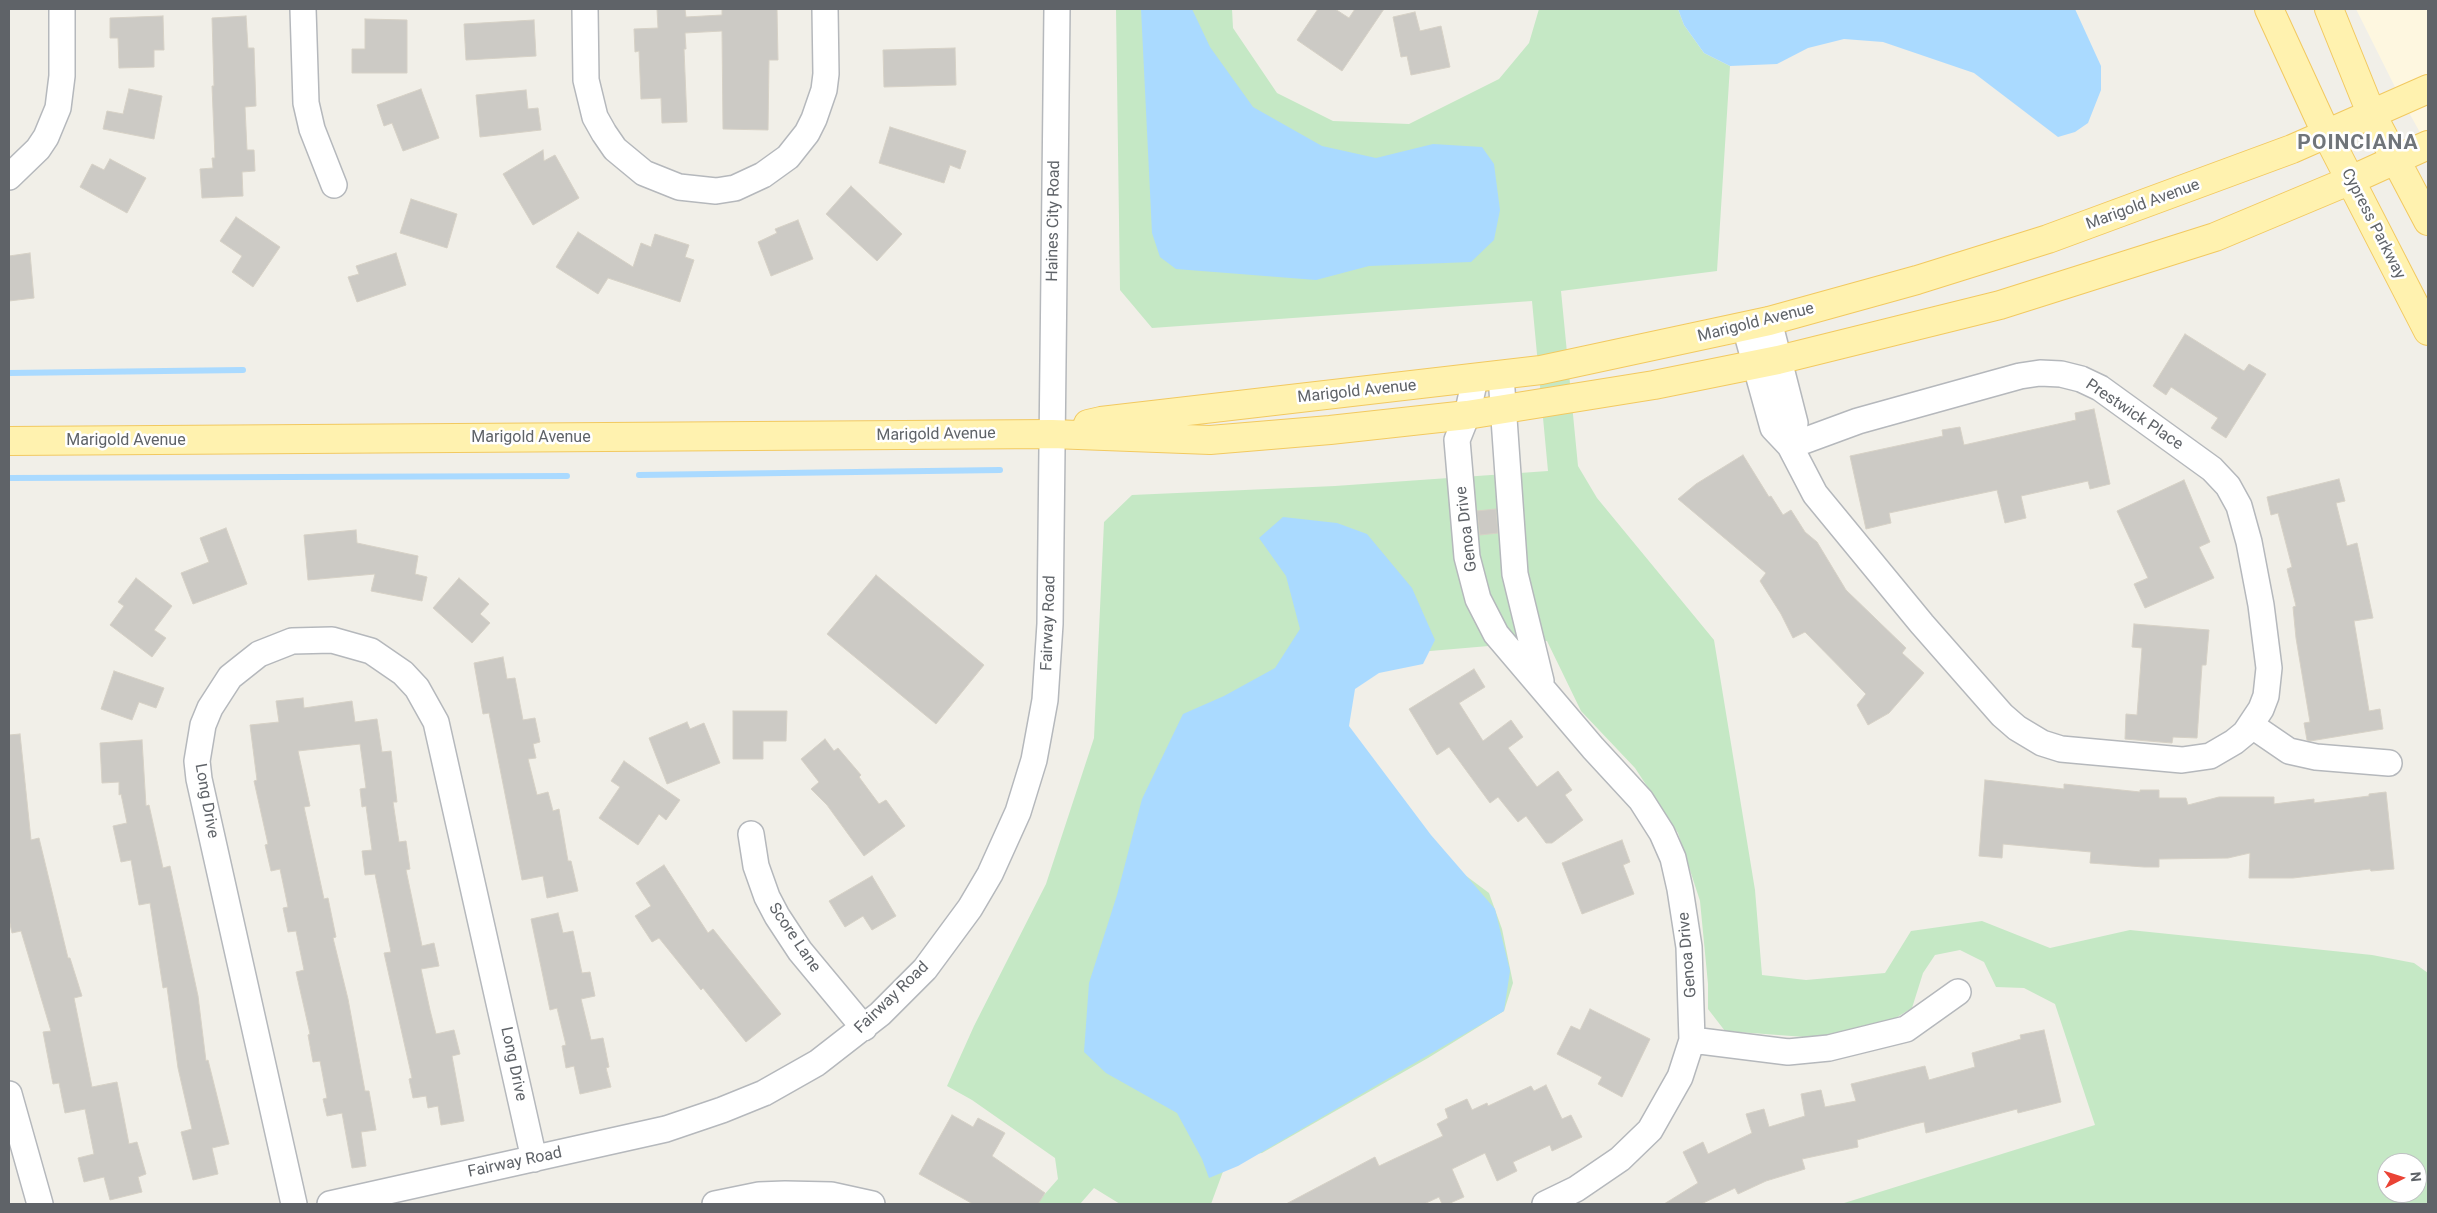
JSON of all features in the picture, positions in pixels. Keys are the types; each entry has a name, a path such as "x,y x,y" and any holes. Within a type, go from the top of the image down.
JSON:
{"main road":[{"name":"Cypress Parkway","path":"2269,9 2326,133 2428,331"},
{"path":"2329,9 2371,113 2428,221"},
{"name":"Marigold Avenue","path":"1052,434 1100,421 1488,378 1560,366 1757,324 1908,283 2048,239 2292,149 2428,89"},
{"name":"Marigold Avenue","path":"9,441 1052,434 1210,440 1330,430 1467,415 1654,385 1767,362 2000,305 2215,237 2351,180 2428,145"}],"street":[{"path":"9,177 38,149 46,137 58,108 62,76 62,9"},
{"path":"303,9 306,103 312,129 334,185"},
{"path":"585,9 586,80 595,117 615,149 644,173 679,187 716,190 735,188 763,175 788,157 807,133 824,90 826,74 825,9"},
{"name":"Haines City Road","path":"1052,434 1057,9"},
{"name":"Prestwick Place","path":"1757,324 1767,362 1773,428 1790,446 1814,494 1928,631 2002,716 2017,728 2042,743 2061,749 2182,760 2203,757 2222,750 2234,742 2251,725 2266,696 2269,668 2261,605 2249,542 2238,506 2228,486 2212,469 2100,388 2081,379 2061,374 2040,373 2020,376 1858,421 1790,446"},
{"name":"Genoa Drive","path":"1488,378 1504,410 1515,574 1543,689"},
{"name":"Genoa Drive","path":"1488,378 1467,415 1458,440 1467,557 1478,599 1496,634 1641,800 1662,833 1673,858 1689,947 1692,1040 1680,1077 1650,1130 1620,1160 1576,1189 1546,1204"},
{"name":"Fairway Road","path":"330,1204 666,1129 745,1101 817,1063 864,1028 925,969 970,908 1005,842 1027,785 1041,732 1049,663 1052,434"},
{"name":"Long Drive","path":"294,1204 201,789 198,761 199,743 206,716 219,692 230,678 259,654 292,641 332,640 371,651 404,673 417,688 432,713 444,751 534,1160"},
{"path":"2251,725 2289,751 2316,757 2389,763"},
{"name":"Score Lane","path":"751,834 756,866 767,897 777,916 800,951 864,1028"},
{"path":"1692,1040 1788,1052 1828,1048 1906,1029 1958,992"},
{"path":"9,1094 40,1204"},
{"path":"715,1204 759,1195 785,1194 831,1195 872,1204"}],"shaded area":[{"path":"2356,9 2428,9 2428,78 2397,91"},
{"path":"2428,101 2428,133 2422,136 2407,109"}],"green space":[{"path":"1116,9 1232,9 1233,28 1277,93 1333,121 1409,124 1499,79 1529,43 1539,9 1678,9 1684,25 1704,53 1730,66 1717,271 1561,291 1578,466 1597,498 1714,640 1755,890 1762,975 1806,980 1885,973 1911,931 1982,921 2050,948 2130,930 2372,955 2414,963 2428,973 2428,1204 1841,1204 2095,1125 2055,1004 2024,988 1996,987 1984,962 1960,950 1935,955 1923,973 1912,1008 1894,1019 1818,1038 1725,1031 1708,1009 1708,984 1700,901 1678,833 1635,768 1581,711 1547,641 1407,653 1354,670 1343,715 1371,770 1433,851 1489,893 1502,929 1513,983 1504,1011 1428,1058 1262,1153 1228,1158 1211,1204 1120,1204 1094,1188 1080,1204 1036,1204 1058,1179 1055,1158 972,1100 947,1086 974,1026 1046,884 1094,738 1104,522 1132,495 1335,486 1548,471 1532,301 1152,328 1120,290"}],"water":[{"path":"1141,9 1192,9 1210,47 1253,107 1322,146 1376,158 1433,144 1482,147 1494,164 1500,210 1494,240 1471,262 1369,266 1316,280 1176,269 1160,257 1152,233"},
{"path":"1678,9 2075,9 2101,66 2101,90 2088,123 2075,132 2058,137 1974,73 1883,42 1844,39 1808,48 1777,64 1730,66 1704,53 1684,25"},
{"path":"1283,517 1337,523 1367,534 1412,588 1435,640 1423,664 1379,673 1355,689 1349,726 1431,835 1495,909 1510,971 1504,1011 1238,1166 1209,1178 1202,1159 1177,1113 1106,1073 1084,1052 1089,983 1117,895 1142,799 1183,714 1224,696 1275,668 1300,629 1286,576 1259,538"}],"building":[{"path":"657,9 685,9 686,17 722,15 722,9 777,9 778,60 769,60 768,130 723,129 722,31 685,33 687,122 662,123 661,98 641,99 639,51 635,52 634,29 658,28"},
{"path":"1318,9 1335,9 1349,18 1355,9 1384,9 1342,71 1297,40"},
{"path":"1415,12 1420,31 1441,26 1450,67 1411,75 1407,56 1401,57 1393,17"},
{"path":"163,16 164,50 154,50 154,67 119,68 118,38 110,38 110,18"},
{"path":"246,16 248,48 254,48 256,106 245,107 247,150 254,150 255,171 242,172 243,196 202,198 200,169 213,168 212,158 215,158 212,18"},
{"path":"365,19 407,20 407,73 352,73 352,49 365,49"},
{"path":"534,20 536,56 466,60 464,24"},
{"path":"955,48 956,85 884,87 883,50"},
{"path":"129,89 162,96 154,139 103,129 107,111 123,114"},
{"path":"421,89 439,138 403,151 392,123 384,126 377,105"},
{"path":"526,90 528,109 538,108 541,130 480,137 476,95"},
{"path":"890,127 966,151 960,169 950,165 944,183 879,163"},
{"path":"543,150 544,161 555,155 579,198 533,225 503,174"},
{"path":"110,159 146,178 127,213 80,187 92,164 104,170"},
{"path":"851,186 902,234 877,261 826,214"},
{"path":"411,199 457,214 447,248 400,233"},
{"path":"236,217 280,247 253,287 232,272 242,256 220,241"},
{"path":"798,220 813,259 771,276 758,242 777,233 775,229"},
{"path":"578,232 633,267 641,243 651,247 655,234 689,245 685,257 694,260 680,302 608,278 598,294 556,267"},
{"path":"30,253 34,298 9,301 9,256"},
{"path":"396,253 406,285 357,302 348,277 359,274 356,266"},
{"path":"2185,334 2244,371 2249,364 2266,374 2226,438 2211,428 2218,418 2171,387 2166,395 2153,386"},
{"path":"2094,409 2110,484 2090,489 2088,481 2021,496 2026,518 2005,523 1997,490 1889,513 1891,523 1866,529 1850,456 1943,436 1942,430 1960,427 1964,445 2076,420 2075,413"},
{"path":"1743,455 1769,497 1771,496 1783,515 1791,510 1805,532 1817,542 1846,590 1906,648 1902,653 1924,673 1889,713 1868,725 1857,705 1866,694 1805,632 1793,638 1781,614 1760,581 1766,573 1678,499 1696,484"},
{"path":"2339,479 2345,501 2336,503 2347,546 2357,543 2373,618 2354,621 2369,711 2380,709 2383,729 2310,741 2307,740 2304,723 2310,722 2296,638 2293,607 2296,606 2287,569 2292,567 2278,513 2271,515 2267,497"},
{"path":"2184,480 2210,542 2199,547 2214,578 2145,608 2134,584 2148,578 2117,511"},
{"path":"1496,509 1498,533 1480,535 1477,511"},
{"path":"226,528 247,584 193,604 181,573 209,562 200,538"},
{"path":"356,530 357,543 418,556 415,574 427,577 422,601 371,591 375,574 308,580 304,535"},
{"path":"876,575 984,665 936,724 827,634"},
{"path":"136,578 172,606 154,630 166,638 152,657 110,625 124,606 118,602"},
{"path":"459,578 489,604 480,614 490,623 472,643 433,608"},
{"path":"2134,624 2209,630 2206,665 2202,665 2197,738 2173,737 2172,743 2125,739 2126,714 2137,715 2142,648 2132,647"},
{"path":"503,657 507,679 515,678 523,720 535,718 540,742 533,744 536,758 528,759 537,795 548,792 553,811 559,809 568,861 571,861 578,891 547,898 543,876 522,880 489,713 483,714 474,663"},
{"path":"1474,669 1485,687 1459,703 1483,741 1511,720 1523,737 1508,748 1537,787 1558,771 1572,790 1565,795 1583,820 1552,843 1546,843 1526,816 1518,822 1498,797 1490,803 1449,747 1437,755 1409,709"},
{"path":"114,671 164,688 156,708 139,702 132,720 101,709"},
{"path":"303,698 304,708 352,701 355,722 377,719 382,752 391,751 397,802 393,802 399,842 406,841 410,869 406,870 422,946 434,943 439,966 421,969 430,1010 436,1034 454,1030 460,1054 452,1056 464,1121 441,1125 438,1106 428,1108 426,1096 413,1098 409,1079 412,1078 384,953 391,952 375,874 365,875 362,851 372,850 366,806 362,807 360,789 366,788 360,744 298,751 310,806 304,807 324,899 328,898 336,937 333,938 348,999 365,1091 369,1091 376,1130 361,1132 366,1166 352,1168 342,1113 327,1116 323,1099 327,1098 320,1061 313,1062 308,1035 310,1034 296,972 304,970 296,931 288,932 283,908 288,907 280,869 271,871 265,845 268,844 254,781 257,780 250,725 279,722 276,701"},
{"path":"733,711 787,711 786,741 763,741 763,759 733,759"},
{"path":"687,722 690,729 704,723 720,763 667,784 649,738"},
{"path":"20,734 31,840 39,838 68,958 70,958 82,996 74,998 92,1087 117,1082 129,1144 137,1142 146,1174 138,1177 142,1192 110,1200 104,1177 84,1182 78,1158 94,1154 85,1109 65,1113 59,1083 53,1084 43,1032 51,1031 21,931 12,933 9,919 9,735"},
{"path":"825,739 834,751 838,748 861,775 859,777 879,804 886,800 905,826 864,856 827,805 811,789 819,782 801,759"},
{"path":"142,740 146,806 149,805 163,868 170,866 198,996 206,1061 208,1060 229,1144 212,1148 218,1174 193,1180 181,1132 192,1129 178,1068 167,987 163,988 150,903 139,905 131,860 121,862 113,826 127,823 121,794 119,795 119,782 102,783 100,743"},
{"path":"624,761 680,800 666,820 659,814 638,845 599,818 620,787 611,781"},
{"path":"1985,780 2064,789 2064,784 2140,792 2140,790 2159,790 2159,798 2186,798 2188,805 2219,797 2274,797 2274,804 2314,799 2314,803 2386,792 2394,869 2371,871 2370,869 2293,878 2249,878 2250,853 2228,858 2159,859 2159,867 2090,863 2091,852 2003,844 2002,858 1979,856"},
{"path":"1622,840 1630,862 1623,865 1634,894 1582,914 1562,863"},
{"path":"664,865 708,933 713,929 781,1014 746,1042 703,988 701,990 659,938 652,942 635,916 651,906 636,883"},
{"path":"872,876 896,916 872,930 863,916 845,927 829,901"},
{"path":"558,913 563,933 573,931 582,973 590,972 595,996 581,999 591,1040 603,1038 609,1067 606,1068 611,1087 580,1094 574,1066 566,1068 562,1046 566,1045 557,1008 550,1010 531,919"},
{"path":"1590,1009 1650,1039 1622,1097 1598,1084 1602,1077 1557,1054 1571,1026 1580,1030"},
{"path":"2044,1030 2061,1102 2018,1113 2017,1109 1926,1133 1924,1122 1915,1124 1857,1140 1858,1147 1802,1159 1805,1169 1766,1181 1738,1194 1735,1188 1701,1204 1664,1204 1698,1183 1683,1152 1703,1142 1708,1154 1752,1133 1746,1114 1764,1109 1769,1127 1805,1116 1801,1094 1821,1090 1825,1107 1856,1101 1851,1084 1925,1066 1929,1080 1975,1067 1972,1053 2021,1039 2020,1035"},
{"path":"1546,1085 1562,1119 1571,1115 1582,1137 1552,1151 1550,1145 1513,1162 1517,1171 1497,1181 1485,1153 1452,1169 1464,1197 1448,1204 1442,1204 1439,1197 1424,1204 1286,1204 1375,1157 1379,1166 1443,1136 1437,1124 1448,1118 1445,1109 1467,1099 1472,1110 1487,1103 1488,1106 1531,1086 1534,1091"},
{"path":"952,1115 973,1127 978,1118 1005,1133 992,1156 1045,1193 1038,1204 973,1204 919,1174"}],"waterway":[{"path":"9,373 243,370"},
{"path":"639,475 1000,470"},
{"path":"9,478 567,476"}],"district":[{"name":"POINCIANA","path":"2358,144"}]}
